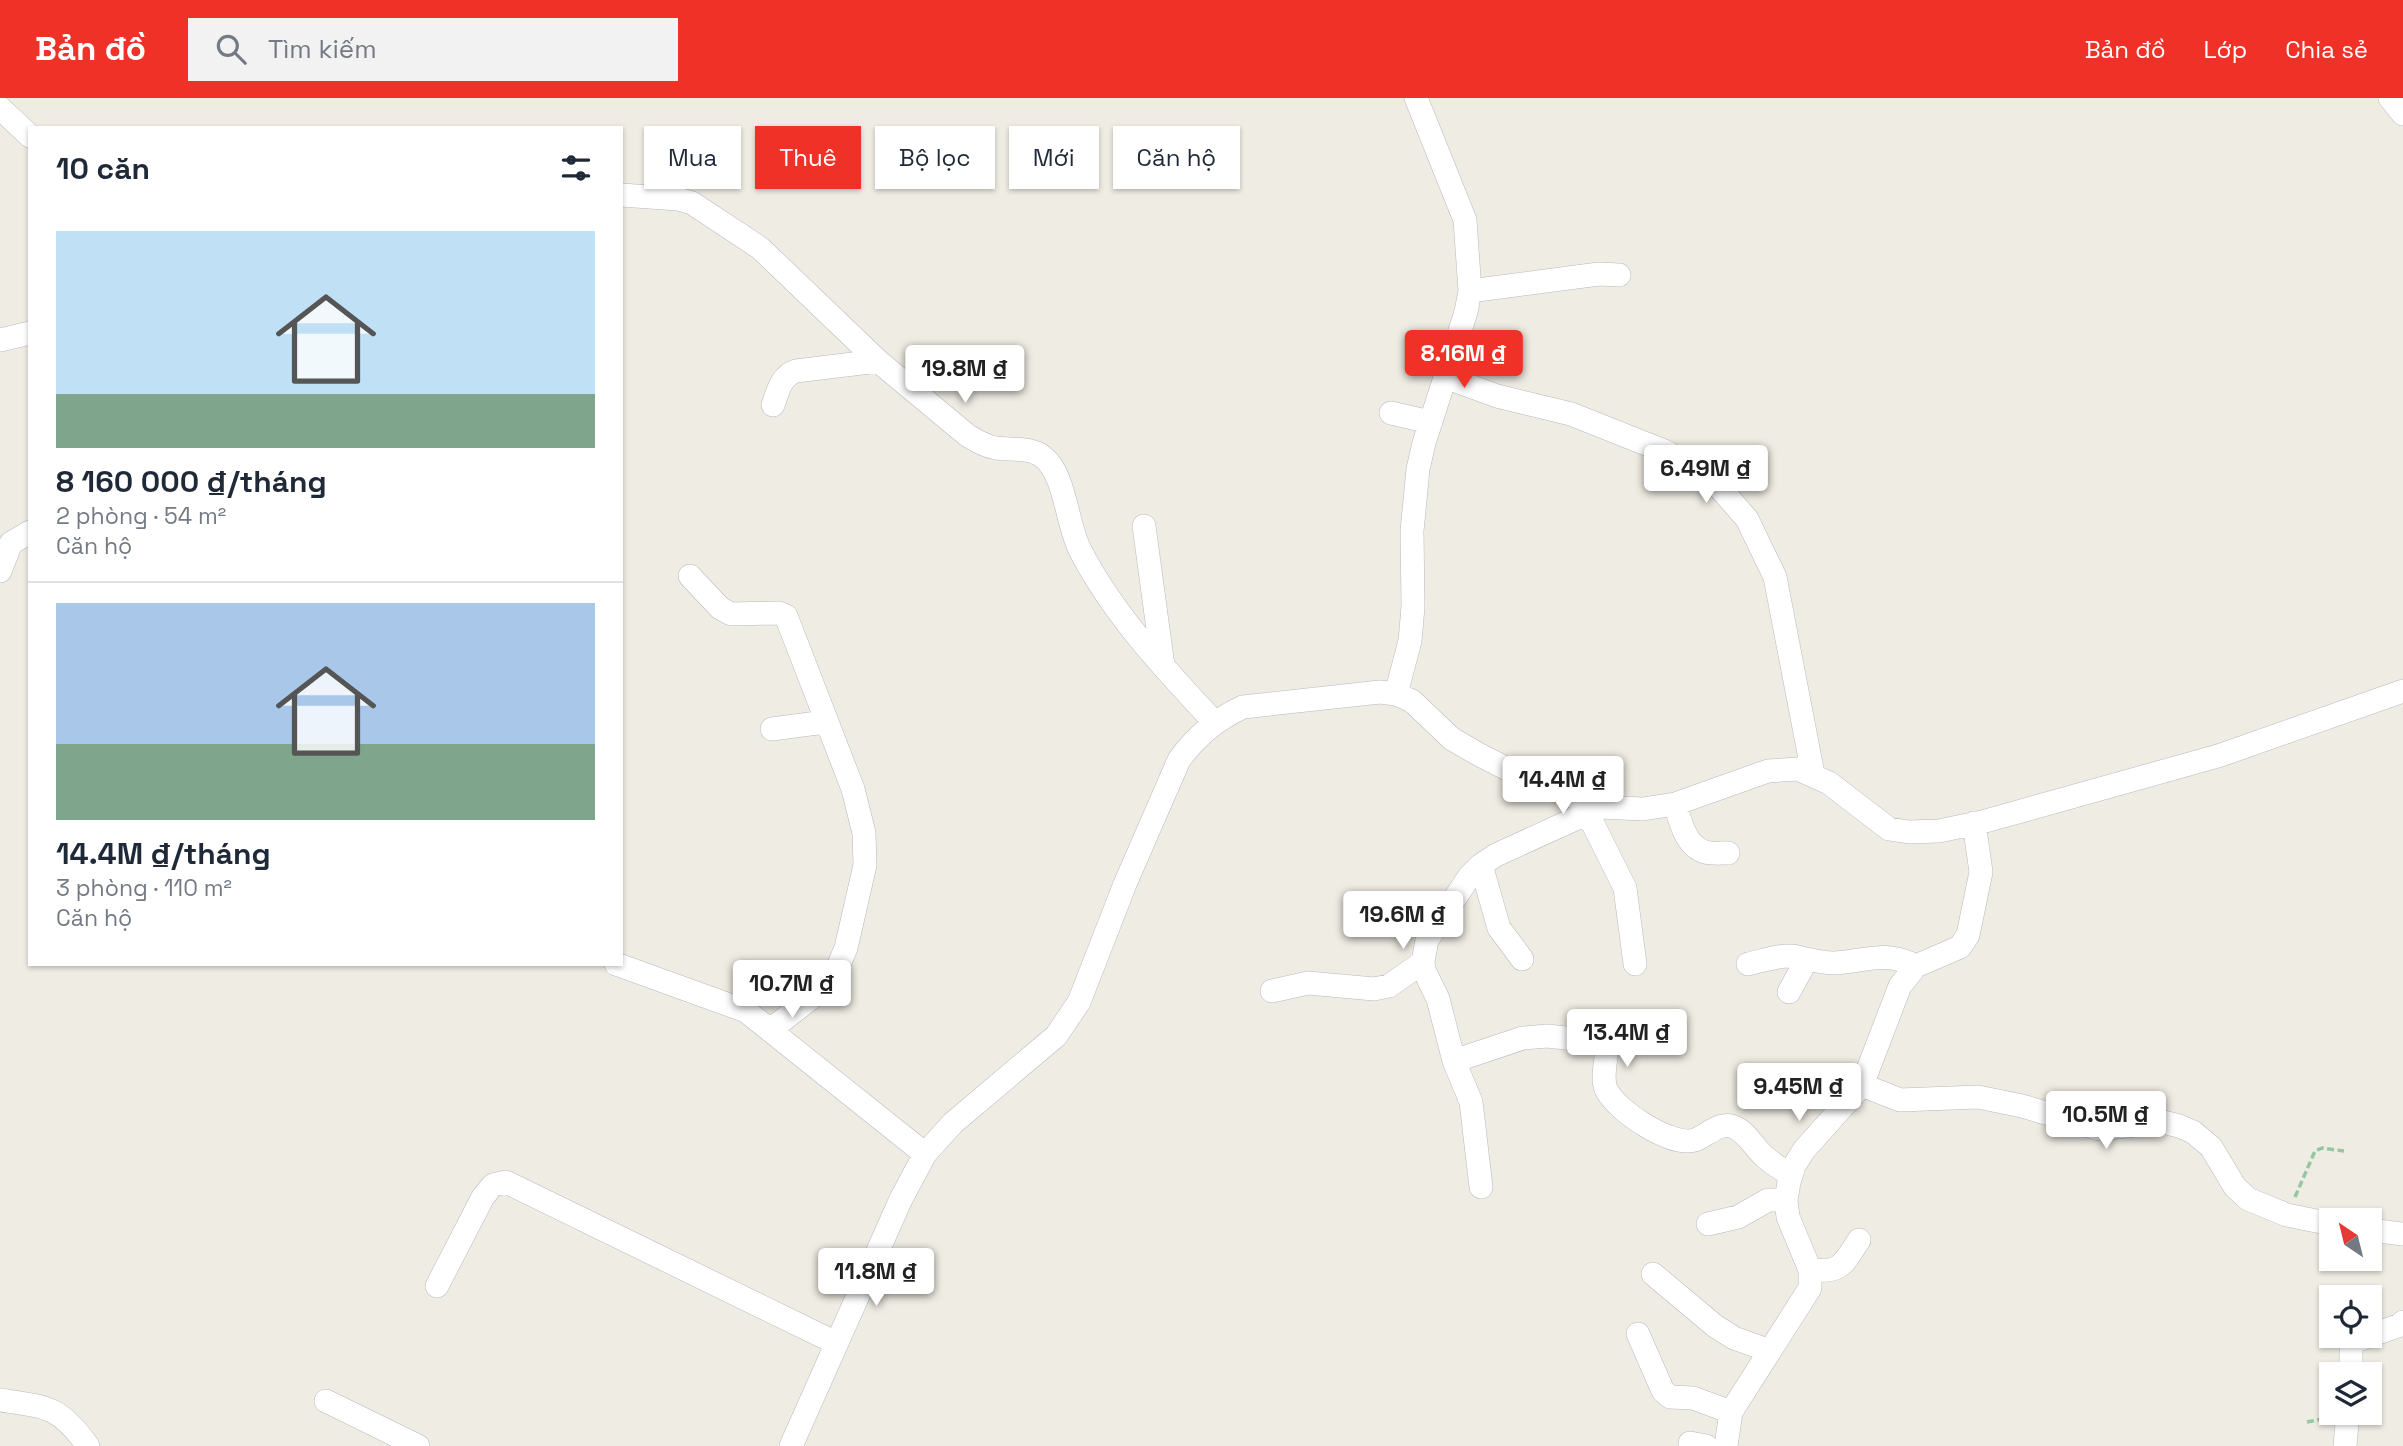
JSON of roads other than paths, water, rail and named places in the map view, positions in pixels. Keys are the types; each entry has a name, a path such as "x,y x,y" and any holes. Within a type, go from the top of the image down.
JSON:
{"street":[{"path":"1396,694 1410,641 1413,607 1412,531 1418,469 1470,291 1465,220 1416,98"},
{"path":"2390,98 2403,114"},
{"path":"6,106 28,134"},
{"path":"623,195 678,199 692,203 718,218 760,248 878,361 979,443 1036,453 1045,458 1058,479 1074,537 1129,627 1215,723"},
{"path":"1470,291 1599,274 1619,275"},
{"path":"0,340 28,334"},
{"path":"773,405 780,385 788,373 878,361"},
{"path":"1445,377 1497,396 1571,414 1639,440 1696,468 1719,487 1747,519 1775,578 1813,774"},
{"path":"1391,414 1430,422"},
{"path":"1144,526 1163,666"},
{"path":"0,571 14,539"},
{"path":"690,576 720,608 732,614 779,613 786,616 853,789 864,833 865,865 846,948 834,976 815,995 770,1030"},
{"path":"791,1446 901,1199 925,1154 953,1123 1056,1036 1079,1002 1125,884 1179,760 1190,745 1215,723 1243,707 1380,691 1396,694 1412,701 1452,739 1584,806 1643,809 1675,804 1768,771 1798,769 1829,783 1889,829 1909,832 1939,831 1974,823 2218,756 2403,691"},
{"path":"772,729 825,722"},
{"path":"1675,804 1684,832 1693,844 1704,852 1728,853"},
{"path":"1481,1187 1471,1102 1454,1061 1438,999 1427,979 1423,962 1427,940 1469,877 1481,865 1584,806"},
{"path":"1584,806 1625,888 1636,964"},
{"path":"1726,1446 1731,1412 1810,1288 1810,1269 1792,1231 1786,1200 1791,1175 1804,1150 1862,1085 1900,986 1916,966 1960,947 1968,935 1981,872 1974,823"},
{"path":"1481,865 1500,928 1522,958"},
{"path":"1748,964 1787,957 1836,963 1890,956 1902,958 1916,966"},
{"path":"1789,992 1805,961"},
{"path":"1272,991 1308,983 1382,988 1423,962"},
{"path":"622,966 746,1011 925,1154"},
{"path":"1454,1061 1523,1038 1547,1036 1603,1042 1607,1046 1604,1080 1606,1090 1617,1104 1636,1119 1666,1137 1685,1141 1696,1139 1724,1125 1734,1126 1767,1160 1791,1175"},
{"path":"1862,1085 1900,1100 1978,1097 2022,1106 2099,1129 2163,1122 2179,1126 2193,1132 2211,1147 2235,1187 2248,1199 2287,1215 2319,1222"},
{"path":"437,1286 483,1197 493,1185 506,1182 836,1343"},
{"path":"1708,1224 1738,1217 1768,1200 1786,1200"},
{"path":"2382,1231 2403,1234"},
{"path":"1810,1269 1835,1270 1844,1263 1858,1240"},
{"path":"1653,1274 1715,1326 1734,1338 1770,1351"},
{"path":"2351,1362 2353,1342 2403,1322"},
{"path":"1638,1334 1663,1391 1670,1397 1693,1398 1731,1412"},
{"path":"0,1401 49,1409 66,1418 88,1446"},
{"path":"326,1401 418,1446"},
{"path":"2345,1446 2347,1425"}]}
